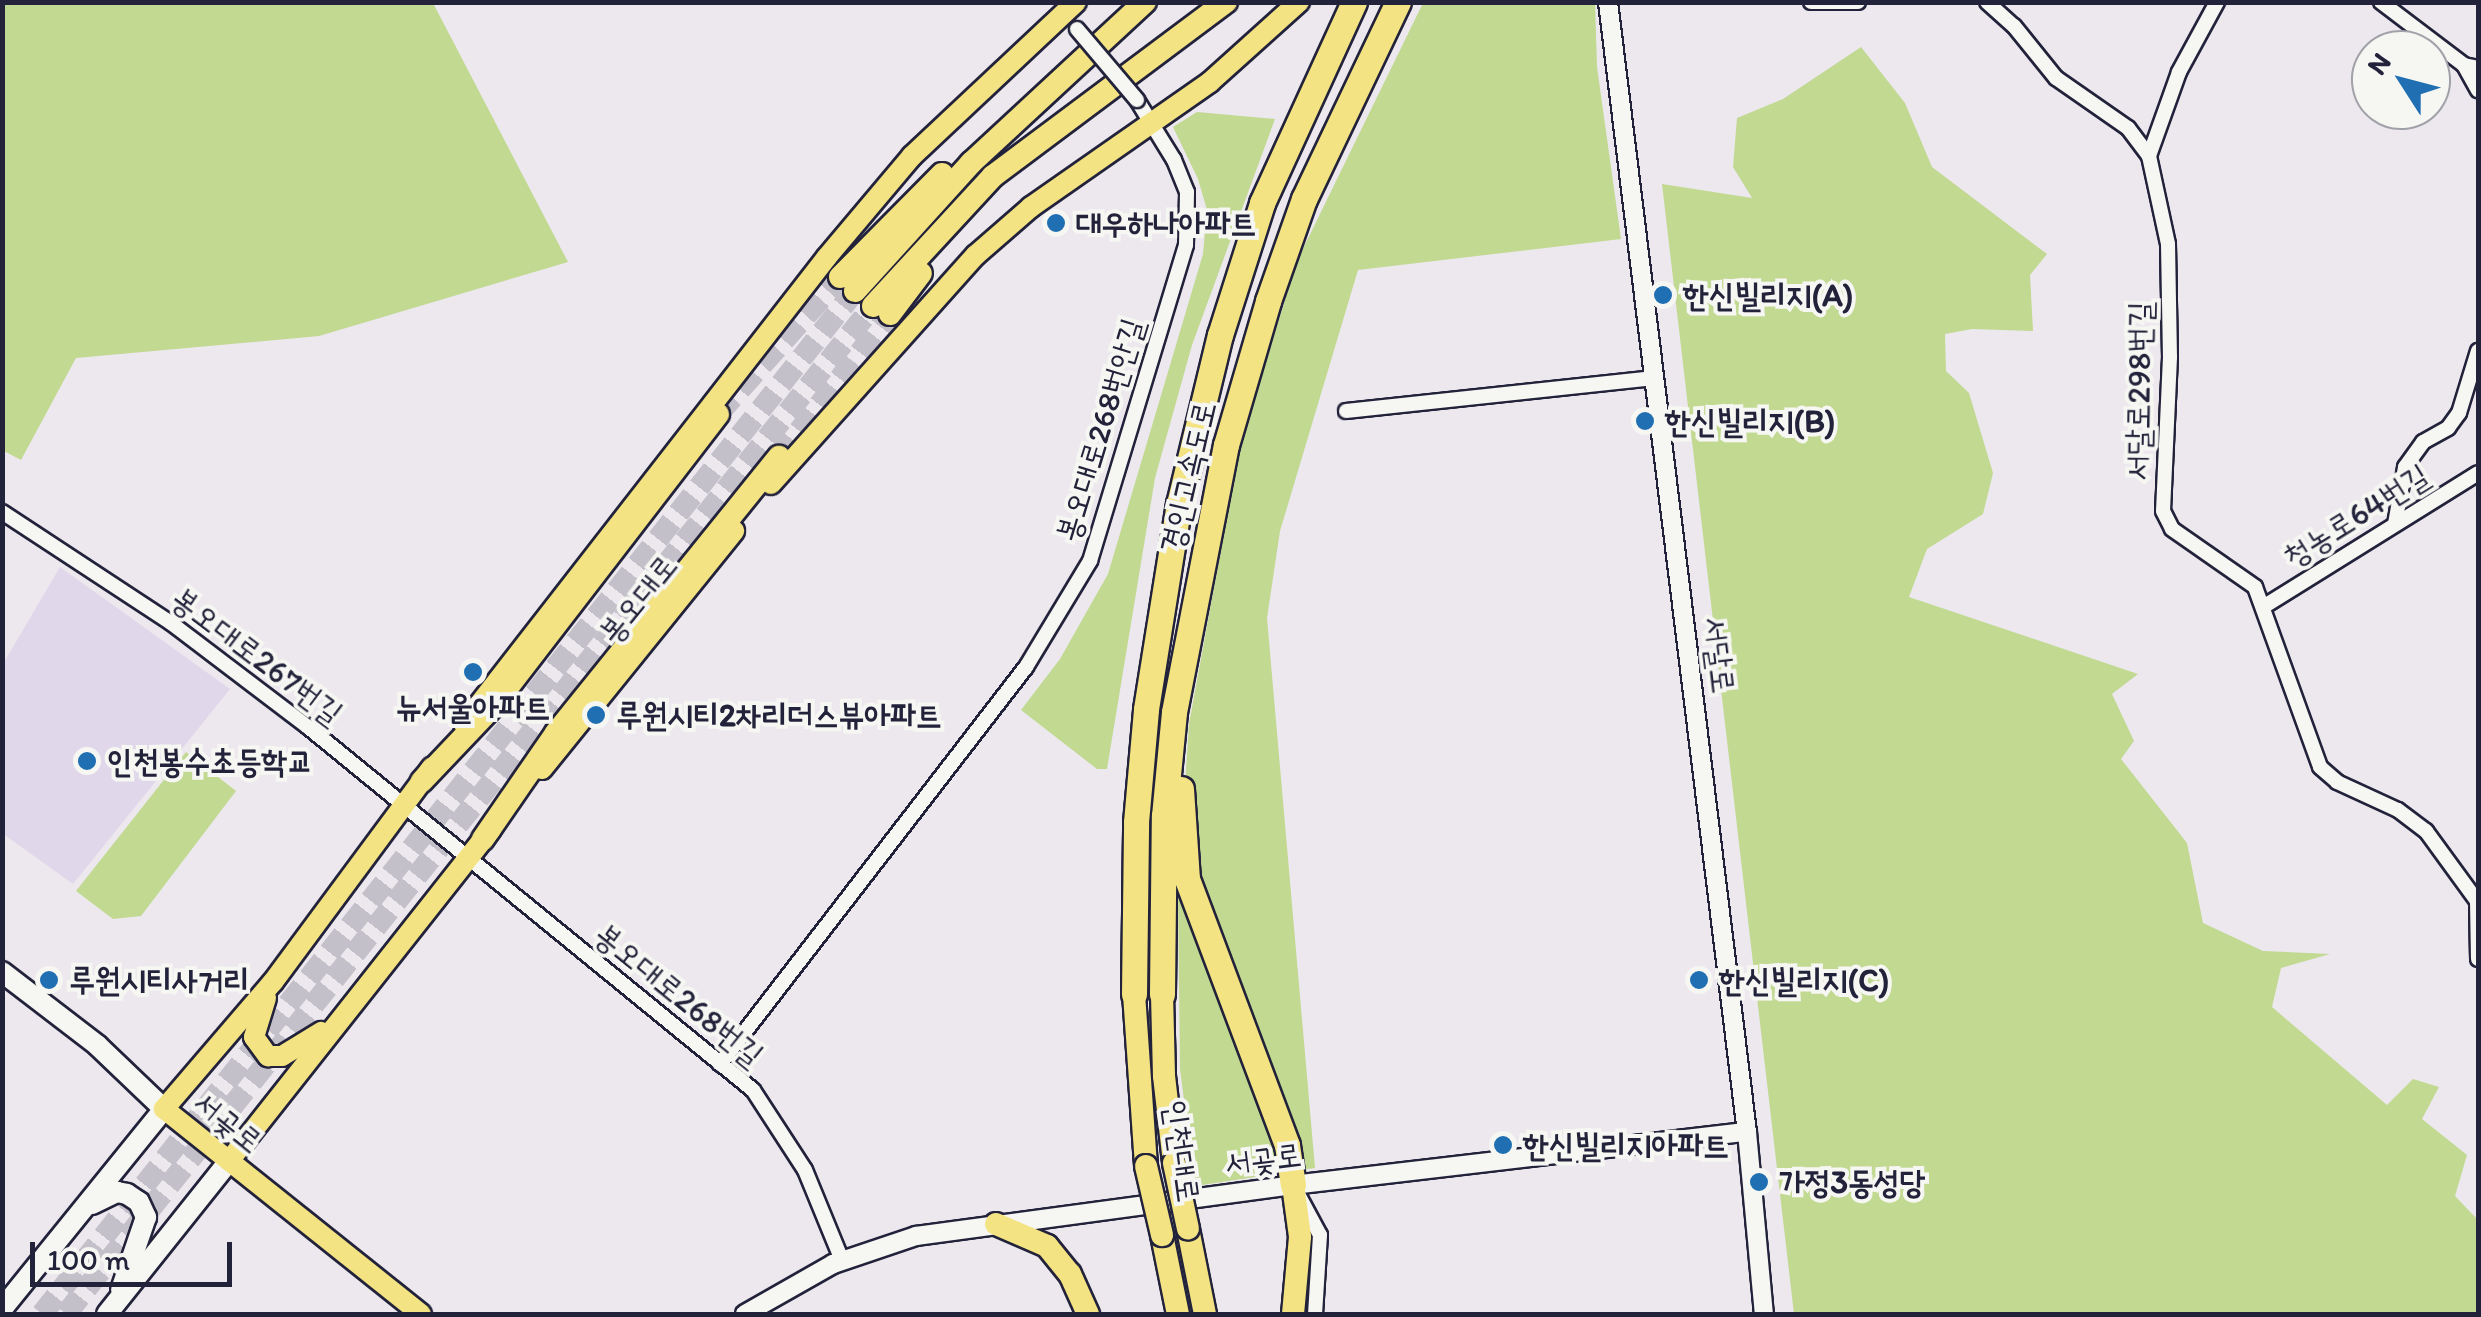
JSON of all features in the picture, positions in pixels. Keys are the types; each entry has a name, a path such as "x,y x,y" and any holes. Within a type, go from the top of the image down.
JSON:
{"highway":[{"path":"864,297 968,148 1128,2"},
{"path":"864,297 971,163 1145,2"},
{"path":"864,297 994,176 1226,2"},
{"name":"경인고속도로","path":"1134,994 1136,822 1146,709 1178,504 1220,336 1262,203 1354,2"},
{"name":"경인고속도로","path":"1162,994 1164,816 1174,712 1226,445 1268,301 1304,199 1398,2"},
{"path":"422,781 494,705 718,414"},
{"path":"475,848 556,733 779,457"},
{"path":"1174,712 1187,879 1287,1145 1300,1237 1293,1314"},
{"name":"인천대로","path":"1134,994 1146,1166 1178,1314"},
{"name":"인천대로","path":"1162,994 1164,1076 1174,1164 1205,1314"},
{"path":"996,1224 1047,1246 1070,1274 1088,1314"}],"main road":[{"name":"봉오대로","path":"112,1309 475,848 778,475 976,255 1032,207 1210,82 1299,2"},
{"name":"봉오대로","path":"2,1309 164,1108 273,982 604,538 827,256 912,156 1072,15"},
{"name":"서곶로","path":"2,972 97,1045 229,1162 421,1314"},
{"path":"273,982 254,1038 268,1056 282,1056 340,1018"},
{"path":"79,1214 117,1192 139,1202 146,1216 112,1309"}],"street":[{"name":"서달로","path":"1608,2 1747,1132 1764,1314"},
{"path":"1810,2 1858,2"},
{"path":"1987,2 2014,26 2056,78 2128,128 2149,156"},
{"path":"2149,156 2179,72 2217,2"},
{"path":"2381,2 2471,67 2478,90"},
{"name":"봉오대로268번안길","path":"720,1064 1026,667 1090,561 1186,245 1186,192 1174,160 1137,100 1072,15"},
{"name":"서달로298번길","path":"2149,156 2168,244 2170,357 2164,511 2186,542 2255,588 2320,767 2337,782 2398,810 2426,831 2478,901 2478,960"},
{"path":"2395,524 2405,467 2423,442 2448,428 2459,413 2478,351"},
{"path":"1346,412 1654,378"},
{"name":"청농로64번길","path":"2264,607 2478,472"},
{"name":"봉오대로267번길","path":"2,512 171,624 308,727 402,807 475,848"},
{"name":"봉오대로268번길","path":"475,848 753,1090 805,1170 842,1260"},
{"name":"서곶로","path":"745,1314 842,1260 916,1236 1292,1185 1747,1132"},
{"path":"1292,1185 1320,1235 1315,1314"}],"shaded area":[{"name":"인천봉수초등학교","path":"60,567 230,689 73,884 2,833 3,664"}],"green space":[{"path":"2,3 433,3 568,262 319,336 76,358 21,460 2,450"},
{"path":"1423,3 1595,3 1597,67 1621,239 1358,270 1280,531 1267,618 1315,1168 1195,1186 1180,1069 1178,893 1189,724 1240,446 1297,261"},
{"path":"1861,47 1905,103 1932,167 2047,254 2030,275 2033,331 1972,329 1945,334 1946,371 1969,393 1993,473 1983,514 1927,549 1909,597 2138,674 2112,694 2134,741 2121,759 2187,843 2203,923 2263,951 2330,954 2281,968 2272,1007 2387,1105 2413,1079 2439,1087 2422,1119 2467,1155 2455,1196 2478,1220 2478,1314 1794,1314 1662,184 1752,198 1733,167 1737,118 1783,99"},
{"path":"1197,112 1275,119 1192,345 1155,478 1107,769 1097,769 1021,710 1060,659 1108,574 1203,254 1207,210 1198,179 1173,127"},
{"path":"186,752 236,791 141,916 113,919 76,891"}],"tunnel":[{"path":"718,414 840,277"},
{"path":"42,1314 855,291"},
{"path":"66,1314 873,306"},
{"path":"779,457 890,314"}],"place":[{"name":"대우하나아파트","path":"1056,223"},
{"name":"한신빌리지(A)","path":"1663,295"},
{"name":"한신빌리지(B)","path":"1645,421"},
{"name":"뉴서울아파트","path":"473,672"},
{"name":"루원시티2차리더스뷰아파트","path":"596,715"},
{"name":"인천봉수초등학교","path":"87,761"},
{"name":"루원시티사거리","path":"49,980"},
{"name":"한신빌리지(C)","path":"1699,980"},
{"name":"한신빌리지아파트","path":"1503,1145"},
{"name":"가정3동성당","path":"1759,1182"}]}
